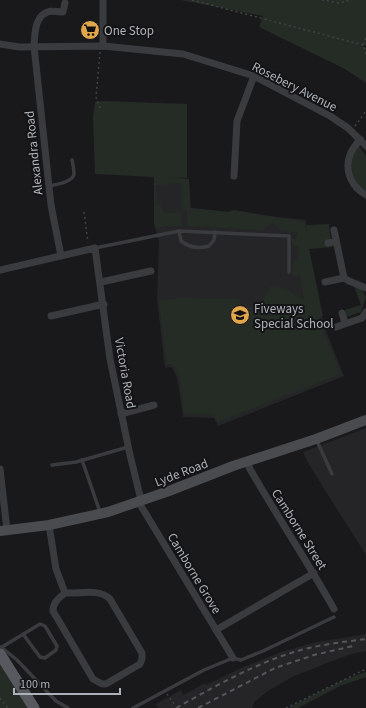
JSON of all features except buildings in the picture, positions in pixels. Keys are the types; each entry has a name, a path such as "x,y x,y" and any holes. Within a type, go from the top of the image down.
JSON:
{"main road":[{"path":"1,650 34,708"}],"street":[{"path":"101,46 103,0"},
{"name":"Alexandra Road","path":"61,256 50,205 34,46 36,26 40,17 50,11 64,12 65,3"},
{"name":"Rosebery Avenue","path":"0,44 19,46 101,46 183,54 254,76 330,116 360,139 366,146"},
{"path":"234,176 237,121 254,76"},
{"path":"360,139 350,154 348,166 350,178 355,188 366,195"},
{"path":"334,230 344,278"},
{"path":"328,243 336,242"},
{"path":"0,270 92,249"},
{"name":"Victoria Road","path":"92,249 101,282 110,359 140,500"},
{"path":"101,282 151,271"},
{"path":"325,282 344,278 366,288"},
{"path":"51,316 104,304"},
{"path":"342,312 345,323"},
{"path":"336,327 362,318 366,312"},
{"path":"121,414 154,405"},
{"name":"Lyde Road","path":"3,530 49,525 100,514 247,462 316,440 366,420"},
{"name":"Camborne Street","path":"247,462 334,609"},
{"path":"0,469 3,530"},
{"name":"Camborne Grove","path":"140,500 233,658"},
{"path":"49,525 56,569 65,593"},
{"path":"216,630 314,573"},
{"path":"98,592 105,594 142,653 140,664 106,684 102,684 93,679 53,611 53,606 56,601 65,593 98,592"}],"lane":[{"path":"49,186 65,182 72,177 74,174 72,160"},
{"path":"92,249 179,231 289,236 289,272"},
{"path":"179,231 181,241 187,246 203,248 210,246 214,240 215,232"},
{"path":"316,440 332,474"},
{"path":"52,465 82,460 128,447"},
{"path":"82,460 100,514"},
{"path":"133,708 204,670 233,658 241,660 334,617"},
{"path":"23,634 40,657 45,658 56,650 57,646 45,626 40,624 23,634 1,650 17,660 56,701 68,708"}],"path":[{"path":"192,0 363,44"},
{"path":"322,0 340,3 349,0"},
{"path":"366,38 363,44 366,54"},
{"path":"100,108 96,97 101,46"},
{"path":"350,131 366,111"},
{"path":"84,212 92,249"},
{"path":"286,708 366,669"},
{"path":"165,691 174,704 171,706"},
{"path":"0,698 8,708"}],"shaded area":[{"path":"181,0 366,0 366,46 361,46 366,48 366,83 345,69 259,27 263,16"},
{"name":"Fiveways Special School","path":"95,102 187,104 187,178 168,177 189,179 190,208 228,212 234,210 304,222 307,235 306,225 329,224 332,247 309,249 323,316 320,318 322,328 341,374 218,422 213,414 184,414 177,371 173,365 167,364 159,301 179,298 239,299 242,309 257,305 263,301 270,287 279,287 304,299 300,275 292,275 293,261 298,259 298,247 294,246 291,239 296,240 297,232 281,231 273,222 263,230 187,226 187,209 182,209 182,183 156,185 157,205 160,205 164,213 181,212 182,226 155,228 154,177 95,174 93,117"},
{"path":"359,146 366,156 366,191 357,182 352,170 352,157"},
{"name":"Fiveways Special School","path":"154,177 189,179 191,208 306,220 314,288 326,331 344,376 218,426 214,418 183,417 178,382 175,373 171,367 165,368 157,299 159,242 154,223"},
{"path":"354,286 361,288 366,297 361,312 346,317 345,310 361,305"},
{"path":"366,428 366,555 307,461 303,452"},
{"path":"366,634 366,651 332,661 292,677 268,691 254,702 252,708 159,708 156,704 181,690 183,695 205,683 206,685 239,669 281,652 317,642"},
{"path":"0,664 28,708 0,708"},
{"path":"366,672 366,677 340,686 298,708 288,708 343,680"}],"railway":[{"path":"176,708 234,677 278,657 312,647 366,639"},
{"path":"198,708 275,668 314,655 353,646"}],"place":[{"name":"One Stop","path":"90,30"},
{"name":"Fiveways Special School","path":"240,315"}]}
